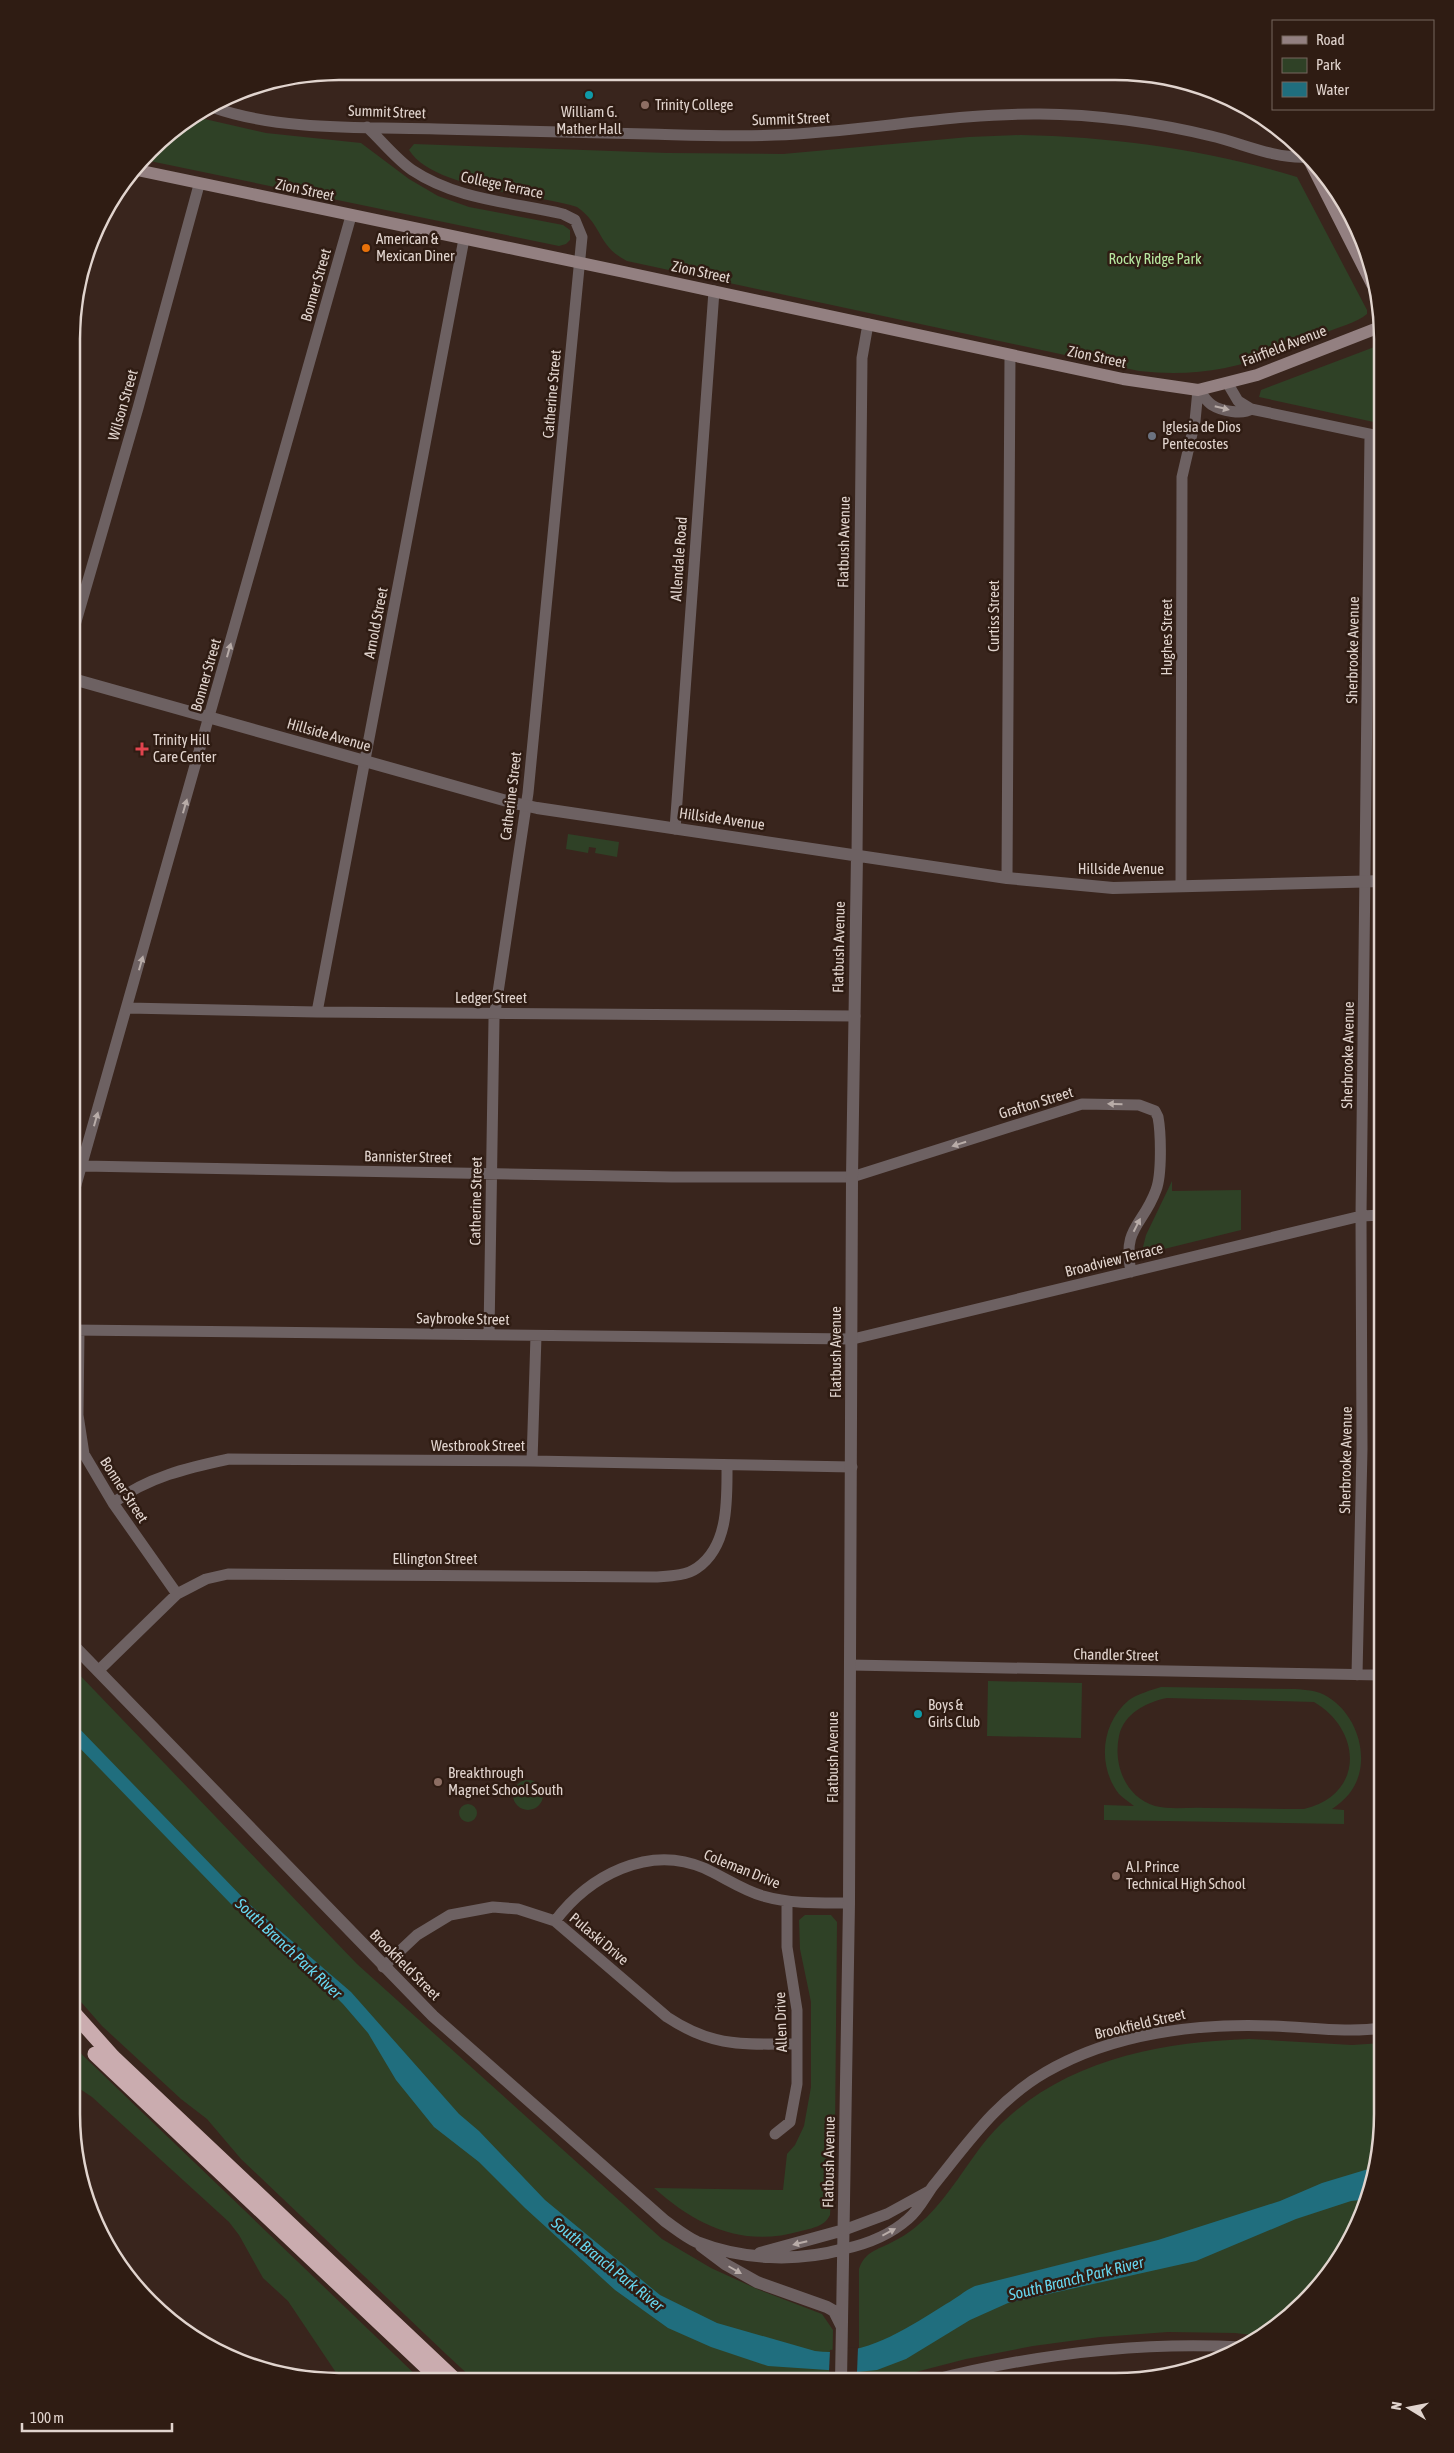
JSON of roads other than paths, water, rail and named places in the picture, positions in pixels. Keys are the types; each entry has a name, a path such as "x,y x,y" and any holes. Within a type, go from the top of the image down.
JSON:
{"highway":[{"path":"80,2020 113,2057 448,2373"},
{"path":"80,2037 119,2078 433,2373"}],"main road":[{"name":"Zion Street","path":"141,171 199,185 714,291 1122,379 1198,390"},
{"path":"1318,177 1364,267"},
{"name":"Fairfield Avenue","path":"1198,390 1228,384 1281,367 1373,330"}],"street":[{"name":"Summit Street","path":"219,110 278,122 368,127 771,136 829,133 996,116 1041,114 1089,117 1162,126 1210,136 1271,153 1297,155"},
{"name":"College Terrace","path":"368,127 410,169 437,184 466,195 563,214 576,220 582,237 580,263"},
{"name":"Wilson Street","path":"80,608 138,408 199,185"},
{"name":"Bonner Street","path":"80,1173 351,216"},
{"name":"Arnold Street","path":"317,1012 464,239"},
{"name":"Catherine Street","path":"489,1334 495,1013 526,806 580,263"},
{"name":"Allendale Road","path":"675,829 714,291"},
{"name":"Flatbush Avenue","path":"841,2373 849,1903 853,1339 852,1177 862,358 868,324"},
{"name":"Curtiss Street","path":"1007,878 1010,355"},
{"path":"1228,384 1238,401 1252,409 1374,436"},
{"path":"1198,390 1217,407 1242,413 1252,409"},
{"name":"Hughes Street","path":"1181,886 1182,477 1195,421 1198,390"},
{"name":"Sherbrooke Avenue","path":"1357,1675 1362,1440 1361,1216 1370,435"},
{"name":"Hillside Avenue","path":"80,681 526,806 1007,878 1104,887 1374,881"},
{"name":"Ledger Street","path":"128,1008 317,1012 855,1016"},
{"name":"Grafton Street","path":"852,1177 1082,1104 1147,1106 1155,1111 1160,1124 1158,1182 1155,1193 1127,1246 1131,1272"},
{"name":"Bannister Street","path":"82,1166 492,1174 852,1177"},
{"name":"Broadview Terrace","path":"853,1339 1361,1216 1374,1215"},
{"name":"Saybrooke Street","path":"80,1331 853,1339"},
{"path":"532,1461 536,1336"},
{"name":"Bonner Street","path":"80,1436 84,1454 113,1503 177,1594"},
{"name":"Westbrook Street","path":"113,1503 132,1489 149,1480 229,1459 532,1461 852,1468"},
{"name":"Ellington Street","path":"98,1672 177,1594 206,1579 228,1574 252,1572 655,1577 682,1574 697,1568 715,1549 726,1506 727,1466"},
{"name":"Brookfield Street","path":"80,1653 383,1967 433,2016 648,2208 695,2241 726,2250 793,2258 810,2258 865,2243 897,2228 918,2209 982,2124 1012,2095 1046,2072 1082,2054 1146,2036 1205,2027 1265,2026 1355,2031 1374,2029"},
{"name":"Chandler Street","path":"850,1665 1374,1675"},
{"name":"Coleman Drive","path":"555,1921 568,1904 589,1885 614,1870 664,1860 703,1868 744,1889 787,1902 849,1903"},
{"name":"Allen Drive","path":"775,2134 790,2122 797,2084 797,2010 787,1938 787,1902"},
{"name":"Pulaski Drive","path":"383,1967 416,1935 450,1915 493,1908 518,1909 555,1921 667,2017 684,2028 718,2042 797,2044"},
{"name":"Brookfield Street","path":"754,2254 844,2230 887,2214 931,2190"},
{"path":"695,2241 725,2264 757,2282 827,2307 834,2312 842,2327"},
{"path":"965,2373 1079,2352 1186,2345 1229,2347"}],"water":[{"name":"South Branch Park River","path":"80,1729 248,1903 351,1992 459,2114 479,2131 545,2200 660,2295 717,2323 815,2351 851,2350 884,2340 916,2323 975,2286 1158,2240 1280,2201 1322,2183 1368,2169 1359,2200 1296,2219 1196,2261 1008,2303 970,2320 906,2359 877,2370 857,2372 768,2366 711,2347 668,2328 615,2290 525,2208 479,2162 434,2127 396,2080 368,2033 343,2004 317,1978 231,1904 80,1748"}],"place":[{"name":"William G. Mather Hall","path":"589,95"},
{"name":"Trinity College","path":"645,105"},
{"name":"American & Mexican Diner","path":"366,248"},
{"name":"Iglesia de Dios Pentecostes","path":"1152,436"},
{"name":"Trinity Hill Care Center","path":"142,749"},
{"name":"Boys & Girls Club","path":"918,1714"},
{"name":"Breakthrough Magnet School South","path":"438,1782"},
{"name":"A.I. Prince Technical High School","path":"1116,1876"}],"park label":[{"name":"Rocky Ridge Park","path":"1155,259"}]}
